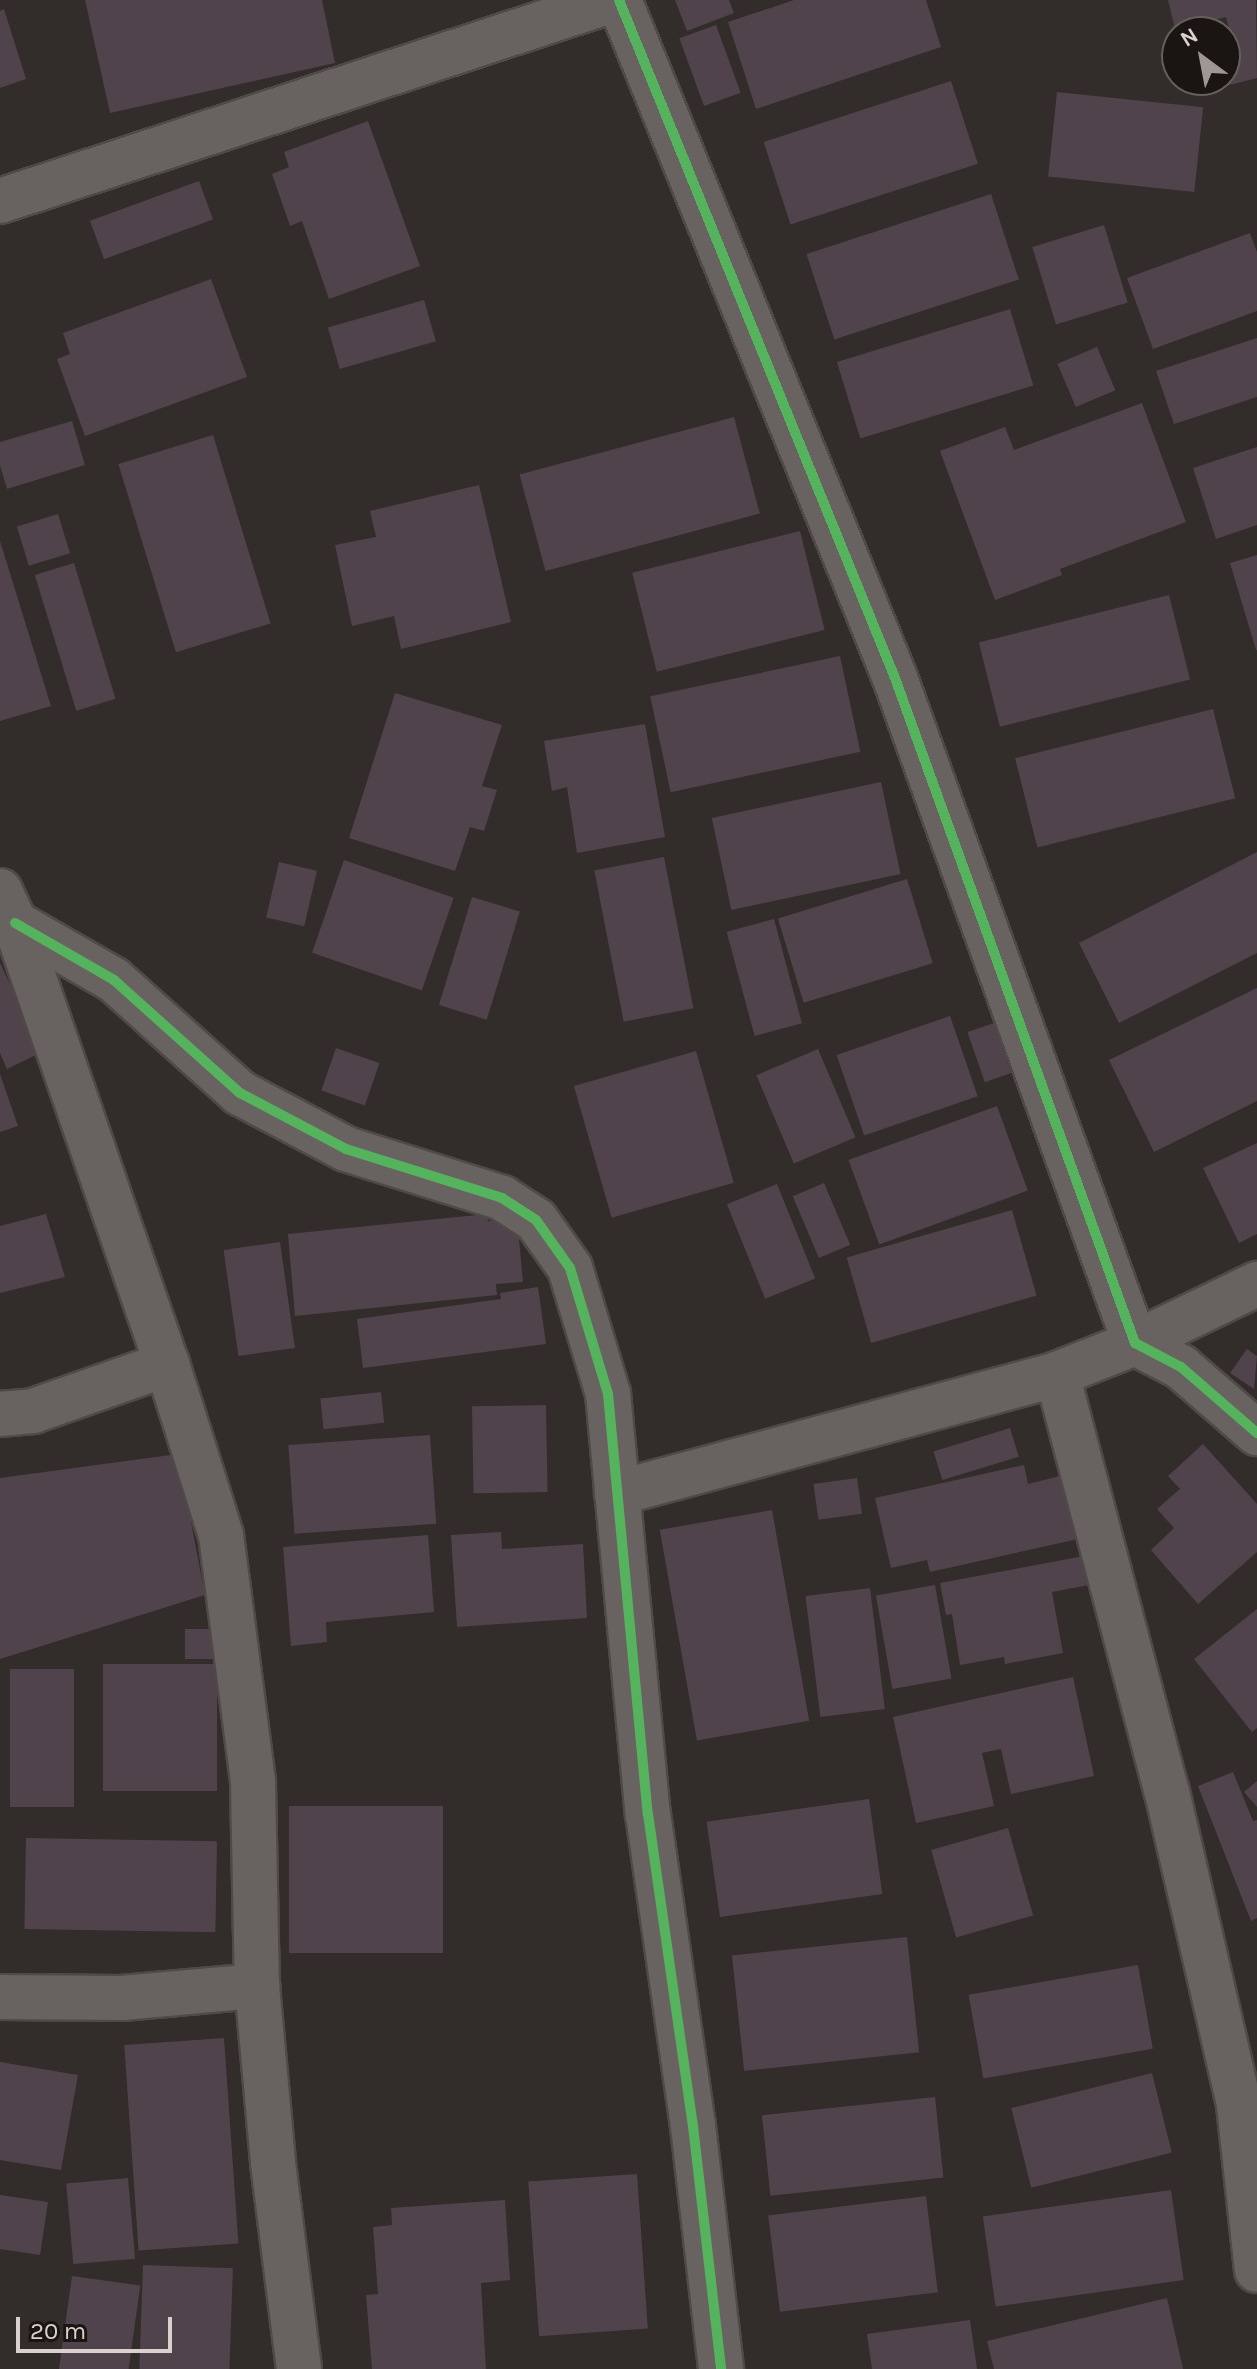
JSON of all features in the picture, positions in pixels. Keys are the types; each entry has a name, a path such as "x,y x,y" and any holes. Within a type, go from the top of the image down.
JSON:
{"street":[{"path":"0,201 613,0"},
{"path":"619,0 895,678 1135,1343 1181,1367 1257,1433"},
{"path":"8,907 167,1364 221,1535 253,1783 257,1986 273,2163 299,2369"},
{"path":"8,907 114,980 240,1093 346,1149 502,1198 536,1220 570,1268 608,1394 648,1814 693,2126 721,2369"},
{"path":"617,1493 1057,1374 1135,1343 1257,1284"},
{"path":"0,1414 33,1411 167,1364"},
{"path":"1057,1374 1167,1792 1239,2105 1257,2270"},
{"path":"0,1997 122,1998 257,1986"}],"building":[{"path":"85,0 322,0 335,63 110,113"},
{"path":"675,0 729,0 734,13 687,31"},
{"path":"794,0 926,0 941,47 756,109 728,22"},
{"path":"1168,0 1256,0 1257,78 1241,82 1241,16 1172,16"},
{"path":"4,9 26,79 0,88 0,11"},
{"path":"716,25 741,93 704,106 679,38"},
{"path":"951,81 978,164 791,225 764,142"},
{"path":"1057,92 1203,107 1194,192 1048,177"},
{"path":"368,121 420,266 329,299 302,221 290,226 272,174 289,167 284,152"},
{"path":"199,181 213,220 104,259 90,221"},
{"path":"991,194 1019,280 834,340 806,254"},
{"path":"1104,225 1128,302 1056,324 1032,247"},
{"path":"1250,233 1257,252 1257,311 1153,349 1127,278"},
{"path":"211,279 247,377 85,436 57,359 70,354 63,333"},
{"path":"424,300 436,341 340,369 328,328"},
{"path":"1010,309 1033,386 860,438 837,362"},
{"path":"1257,338 1257,397 1174,424 1156,371"},
{"path":"1097,347 1115,390 1076,407 1057,364"},
{"path":"1142,403 1186,522 1060,569 1062,575 995,600 940,451 1005,427 1014,450"},
{"path":"734,417 760,514 545,571 520,474"},
{"path":"72,421 85,465 7,489 0,465 0,442"},
{"path":"213,435 271,623 176,652 118,464"},
{"path":"1257,447 1257,525 1216,539 1193,468"},
{"path":"479,485 511,622 401,649 394,616 352,626 335,545 376,537 370,511"},
{"path":"58,514 70,553 29,566 17,527"},
{"path":"800,531 825,630 657,672 632,573"},
{"path":"0,541 51,706 0,721"},
{"path":"1257,555 1257,650 1256,650 1230,563"},
{"path":"74,563 116,699 76,711 35,575"},
{"path":"1169,595 1190,679 1000,727 979,642"},
{"path":"840,656 860,752 671,792 650,696"},
{"path":"395,693 502,725 482,786 497,790 484,831 470,827 455,871 349,838"},
{"path":"1213,709 1235,798 1037,848 1015,758"},
{"path":"645,724 665,837 577,853 567,787 552,791 544,741"},
{"path":"881,782 901,874 731,910 712,818"},
{"path":"1257,852 1257,953 1119,1023 1079,943"},
{"path":"664,857 693,1008 624,1022 594,871"},
{"path":"344,860 454,898 422,990 312,953"},
{"path":"279,862 317,871 304,926 266,918"},
{"path":"907,879 933,963 804,1003 778,918"},
{"path":"472,897 520,912 487,1020 439,1005"},
{"path":"774,919 802,1023 755,1036 727,932"},
{"path":"0,963 42,1052 7,1069 0,1053"},
{"path":"1257,988 1257,1101 1154,1152 1109,1060"},
{"path":"950,1016 978,1096 864,1135 837,1055"},
{"path":"994,1023 1011,1073 985,1082 968,1032"},
{"path":"336,1048 379,1063 365,1106 321,1091"},
{"path":"818,1049 856,1137 794,1164 756,1075"},
{"path":"696,1051 734,1183 612,1218 574,1086"},
{"path":"0,1074 18,1126 0,1132"},
{"path":"997,1106 1028,1191 879,1245 849,1160"},
{"path":"1257,1143 1257,1234 1239,1243 1203,1168"},
{"path":"824,1183 850,1245 819,1258 793,1196"},
{"path":"777,1184 815,1279 765,1299 727,1204"},
{"path":"1012,1210 1037,1296 871,1343 847,1257"},
{"path":"46,1214 65,1277 0,1293 0,1226"},
{"path":"487,1214 488,1221 517,1218 523,1282 496,1284 497,1295 295,1316 288,1234"},
{"path":"280,1242 295,1348 238,1356 224,1250"},
{"path":"538,1287 546,1344 363,1368 357,1319 501,1299 500,1293"},
{"path":"1247,1349 1257,1356 1254,1389 1230,1373"},
{"path":"381,1392 384,1423 324,1429 320,1398"},
{"path":"546,1405 548,1492 474,1493 472,1406"},
{"path":"1010,1428 1019,1457 942,1480 933,1451"},
{"path":"430,1435 436,1524 295,1534 288,1445"},
{"path":"1203,1444 1257,1504 1257,1552 1198,1604 1151,1550 1174,1528 1157,1509 1180,1489 1168,1476"},
{"path":"178,1454 205,1595 0,1659 0,1478"},
{"path":"1024,1465 1028,1484 1064,1475 1078,1539 930,1572 927,1560 891,1568 875,1498"},
{"path":"857,1478 862,1514 818,1520 813,1484"},
{"path":"772,1510 809,1721 697,1741 660,1530"},
{"path":"501,1532 502,1549 583,1544 587,1618 457,1627 451,1535"},
{"path":"428,1535 434,1612 326,1622 327,1642 291,1646 283,1547"},
{"path":"1084,1556 1089,1585 1052,1592 1063,1653 1005,1664 1004,1657 960,1665 952,1614 946,1615 940,1583"},
{"path":"935,1585 951,1679 892,1689 876,1595"},
{"path":"870,1588 885,1709 820,1717 805,1596"},
{"path":"1257,1609 1257,1728 1252,1732 1194,1659"},
{"path":"185,1629 219,1629 219,1659 185,1659"},
{"path":"103,1664 217,1664 217,1791 103,1791"},
{"path":"10,1669 74,1669 74,1807 10,1807"},
{"path":"1073,1677 1094,1776 1011,1794 1001,1749 982,1753 994,1806 916,1823 893,1717"},
{"path":"1233,1772 1253,1821 1257,1820 1257,1918 1251,1921 1198,1786"},
{"path":"1257,1781 1257,1807 1244,1792"},
{"path":"869,1799 882,1894 720,1917 707,1822"},
{"path":"289,1806 443,1806 443,1953 289,1953"},
{"path":"1008,1828 1033,1915 956,1938 931,1850"},
{"path":"26,1838 217,1841 215,1932 24,1929"},
{"path":"907,1937 919,2052 744,2071 732,1955"},
{"path":"1138,1965 1153,2049 983,2079 969,1995"},
{"path":"224,2038 238,2243 139,2250 124,2045"},
{"path":"0,2062 78,2075 61,2170 0,2160"},
{"path":"1152,2073 1172,2153 1031,2188 1011,2108"},
{"path":"935,2097 943,2178 770,2196 762,2115"},
{"path":"637,2174 648,2329 539,2336 528,2182"},
{"path":"128,2178 135,2259 73,2264 66,2183"},
{"path":"1171,2190 1184,2280 996,2307 983,2216"},
{"path":"0,2195 48,2202 40,2255 0,2249"},
{"path":"926,2196 938,2292 780,2312 768,2215"},
{"path":"505,2200 510,2280 481,2283 486,2369 372,2369 366,2295 378,2294 373,2227 392,2225 391,2208"},
{"path":"143,2265 233,2268 229,2369 139,2369"},
{"path":"72,2276 140,2286 129,2369 59,2369"},
{"path":"1167,2298 1183,2369 994,2369 987,2341"},
{"path":"970,2320 977,2369 872,2369 867,2334"}],"cycle path":[{"path":"619,0 895,678 1135,1343 1181,1367 1257,1433"},
{"path":"15,923 114,980 240,1093 346,1149 502,1198 536,1220 570,1268 608,1394 648,1814 693,2126 721,2369"}]}
